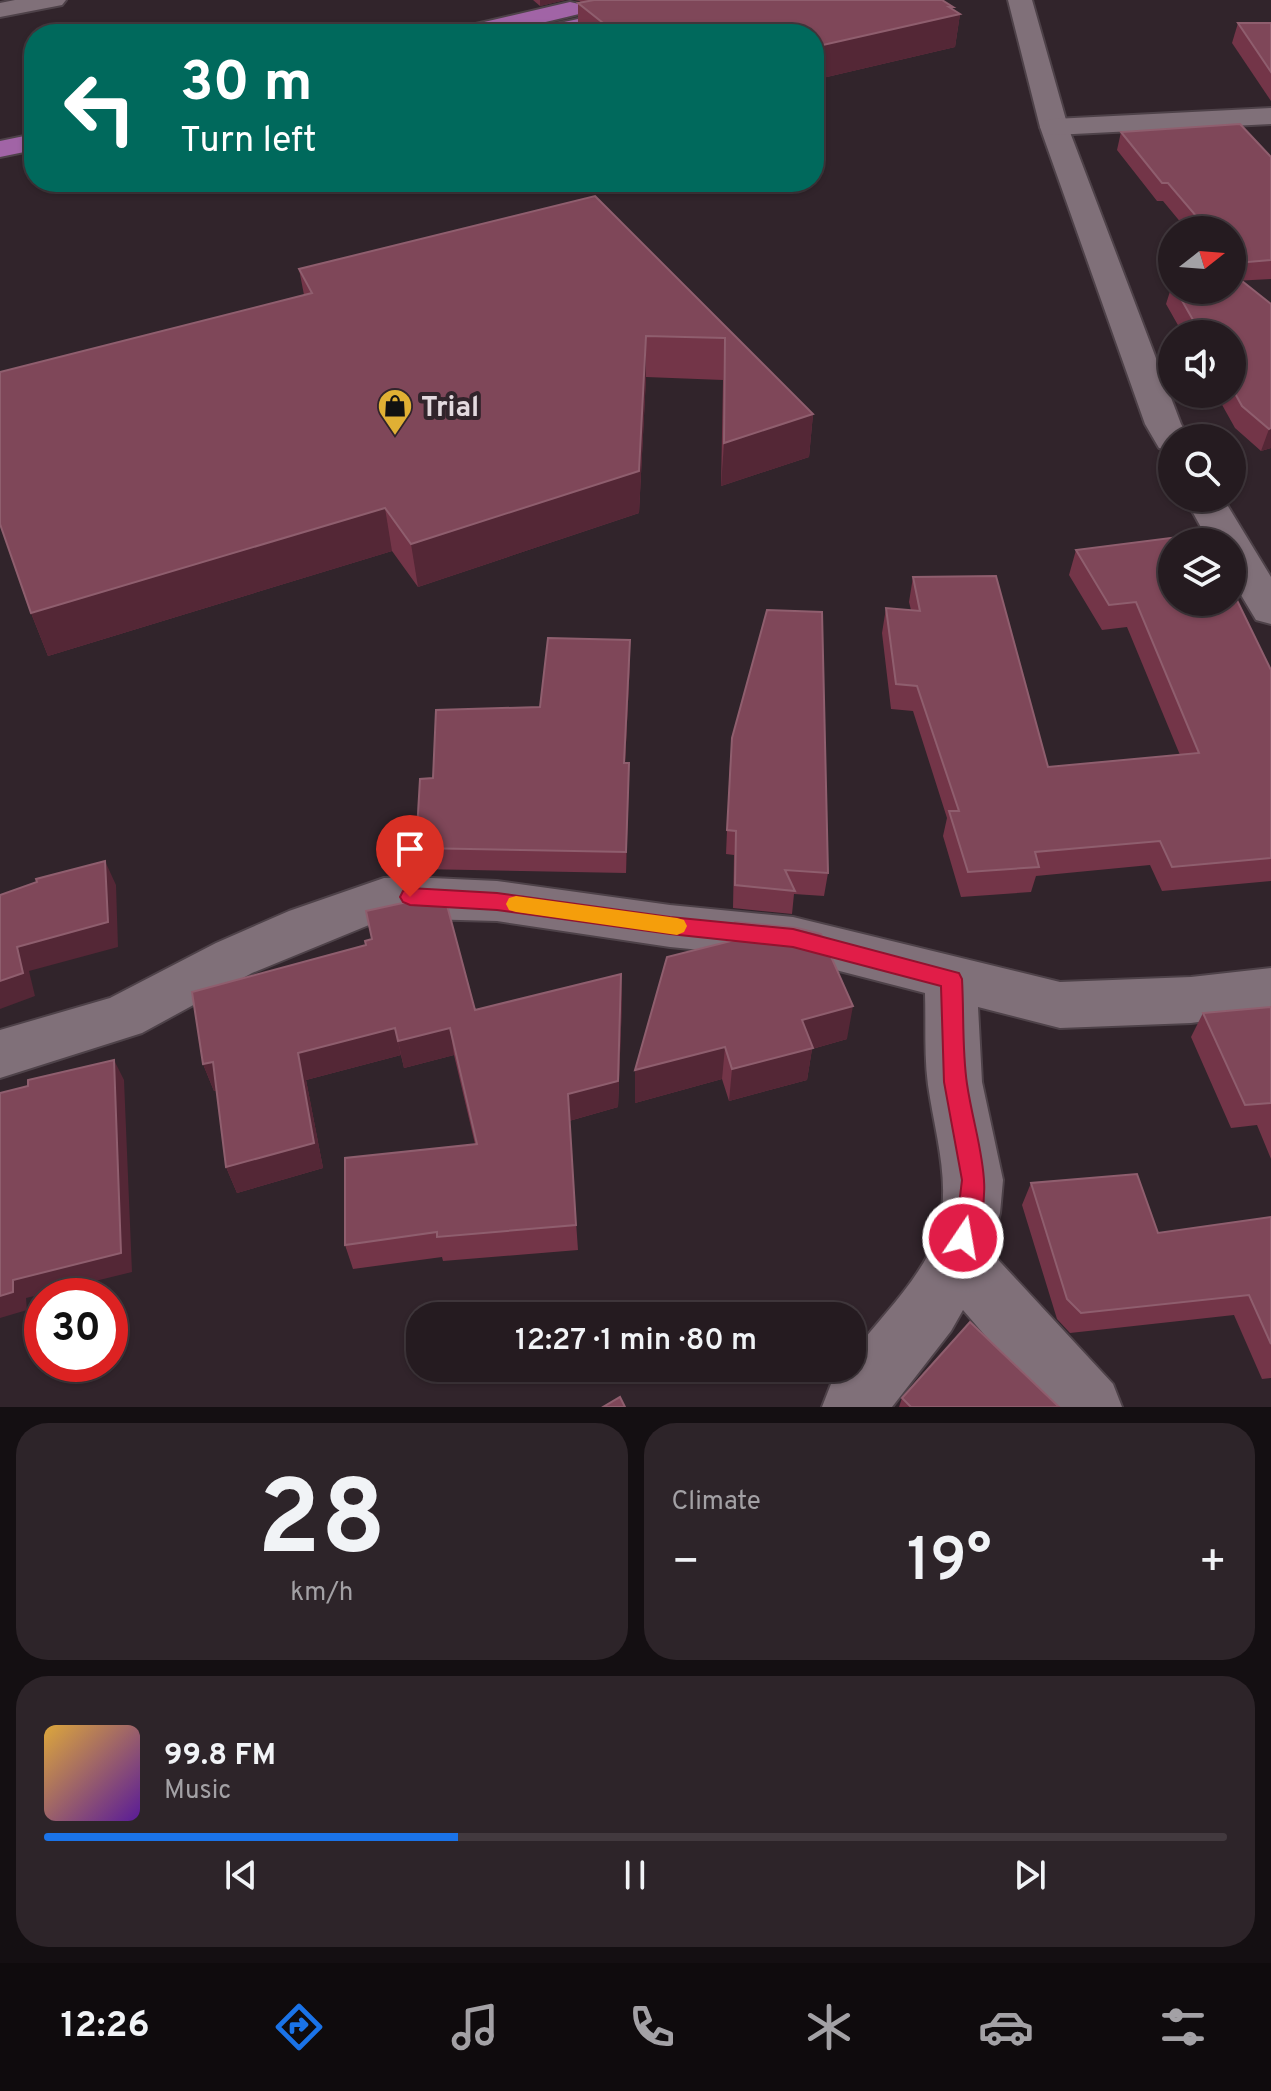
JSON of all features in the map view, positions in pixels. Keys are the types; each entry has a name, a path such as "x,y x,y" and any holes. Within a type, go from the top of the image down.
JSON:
{"highway":[{"path":"507,24 612,0"},
{"path":"588,24 700,0"},
{"path":"0,135 24,130"},
{"path":"0,149 24,144"}],"street":[{"path":"0,10 54,0"},
{"path":"1020,0 1054,127 1163,424"},
{"path":"1054,127 1271,116"},
{"path":"1246,570 1271,610"},
{"path":"0,1054 123,1017 234,958 384,898 497,901 670,926 793,938 1060,1005 1191,1000 1271,990"},
{"path":"854,1407 891,1354 929,1309 956,1264 971,1213 974,1180 955,1082 951,979"},
{"path":"956,1264 969,1272 1090,1407"}],"building":[{"path":"594,0 942,0 960,14 824,45 824,24 604,24 578,3"},
{"path":"1238,23 1271,23 1271,72"},
{"path":"1240,124 1271,157 1271,260 1246,262 1246,216 1196,216 1168,183 1162,183 1121,132"},
{"name":"Trial","path":"595,196 813,414 724,443 725,338 646,336 639,471 411,544 385,508 31,613 0,524 0,372 312,293 299,269"},
{"path":"1246,284 1271,304 1271,428 1244,408 1246,320 1193,320 1184,304 1246,304"},
{"path":"1158,540 1158,616 1245,616 1271,670 1271,858 1172,867 1160,841 1035,852 1039,867 968,872 949,811 959,811 917,686 896,684 886,608 920,611 913,577 996,576 1048,767 1199,753 1136,602 1109,605 1076,550"},
{"path":"767,610 822,612 828,873 785,870 795,891 735,885 736,831 727,830 732,738"},
{"path":"548,638 630,640 624,763 629,763 626,852 416,848 420,779 433,778 436,710 540,707"},
{"path":"105,861 108,922 17,947 23,973 0,981 0,895 37,882 36,879"},
{"path":"444,894 475,1010 621,974 618,1081 568,1094 576,1225 437,1237 437,1232 345,1245 345,1158 477,1144 450,1028 398,1041 395,1028 298,1053 314,1143 226,1167 213,1062 203,1064 192,992 366,945 365,941 372,939 366,911"},
{"path":"735,922 797,928 821,934 853,1006 802,1020 813,1048 732,1069 725,1047 635,1070 667,957 735,940"},
{"path":"1271,1007 1271,1103 1245,1105 1203,1013"},
{"path":"114,1060 121,1253 13,1280 13,1292 0,1296 0,1093 28,1086 28,1080"},
{"path":"1137,1174 1158,1233 1271,1217 1271,1344 1249,1295 1081,1313 1067,1299 1031,1183"},
{"path":"970,1322 1059,1407 911,1407 902,1398"},
{"path":"620,1397 625,1407 603,1407"}],"slow traffic":[{"path":"516,904 677,926"}],"place":[{"name":"Trial","path":"395,437"}],"route":[{"path":"410,897 497,901 670,926 793,938 951,979 955,1082 974,1180 971,1213 963,1238"}]}
